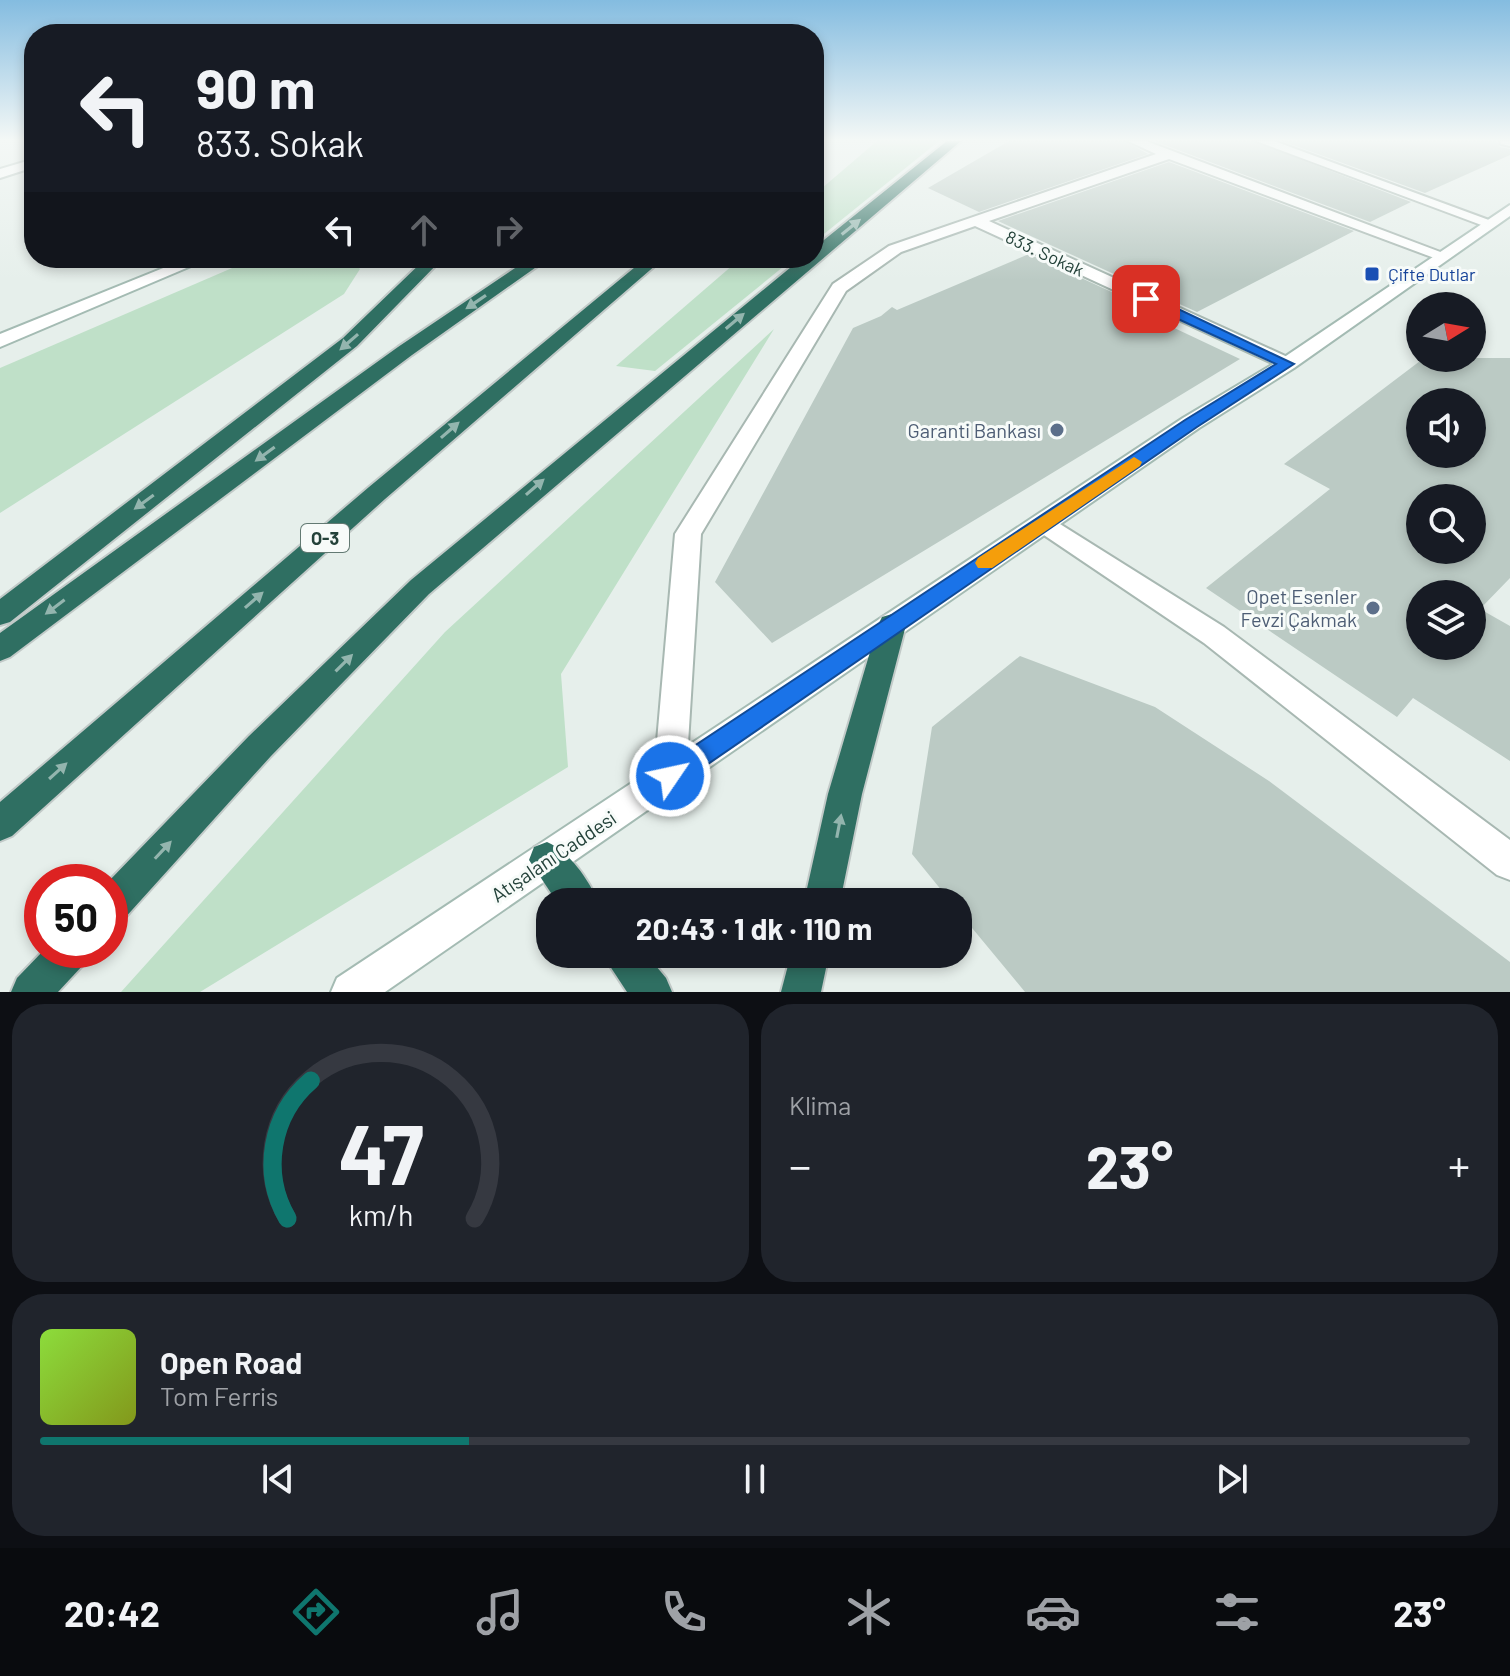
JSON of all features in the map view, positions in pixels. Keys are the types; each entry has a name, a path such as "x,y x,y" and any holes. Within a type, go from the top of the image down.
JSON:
{"highway":[{"path":"824,248 898,187"},
{"path":"405,288 408,268"},
{"path":"0,614 350,342 425,268"},
{"path":"0,649 405,351 526,268"},
{"name":"O-3","path":"0,824 388,483 644,268"},
{"path":"128,888 260,746 420,587 800,268"},
{"path":"825,888 845,794 892,625"},
{"path":"547,860 569,888"},
{"path":"31,992 53,968"},
{"path":"632,968 652,992"},
{"path":"801,992 807,968"}],"street":[{"path":"670,776 688,534 839,288 895,249 1075,187"},
{"path":"1258,187 1443,256"},
{"path":"1390,187 1489,223"},
{"name":"Atışalanı Caddesi","path":"351,992 1191,423 1287,364 1510,209"},
{"name":"833. Sokak","path":"978,222 1287,364"},
{"path":"0,341 178,268"},
{"path":"1044,523 1214,635 1510,862"}],"green space":[{"path":"824,187 882,187 824,234"},
{"path":"232,268 360,269 344,294 0,513 0,368"},
{"path":"729,268 782,268 655,371 616,366"},
{"path":"774,329 561,674 568,767 200,992 121,992 445,632"}],"building":[{"path":"929,187 1051,187 979,212"},
{"path":"1096,187 1237,187 1354,231 1197,312 998,221"},
{"path":"1277,187 1373,187 1411,202 1370,222"},
{"path":"1409,187 1438,187 1425,193"},
{"path":"1029,254 1177,322 1170,326 1240,359 772,643 715,582 853,328 881,316 892,307 897,310"},
{"path":"1486,358 1510,358 1510,578 1486,603 1486,580 1406,580 1406,660 1486,660 1486,612 1510,626 1510,761 1413,698 1397,717 1206,588 1330,489 1284,464 1406,372 1486,372"},
{"path":"1020,656 1155,707 1269,781 1510,962 1510,992 1025,992 972,928 972,888 940,888 912,854 932,727"}],"slow traffic":[{"path":"985,563 1134,462"}],"place":[{"name":"Çifte Dutlar","path":"1372,274"},
{"name":"Garanti Bankası","path":"1057,430"},
{"name":"Opet Esenler Fevzi Çakmak","path":"1373,608"}],"route":[{"path":"670,776 1191,423 1287,364 1146,299"}]}
